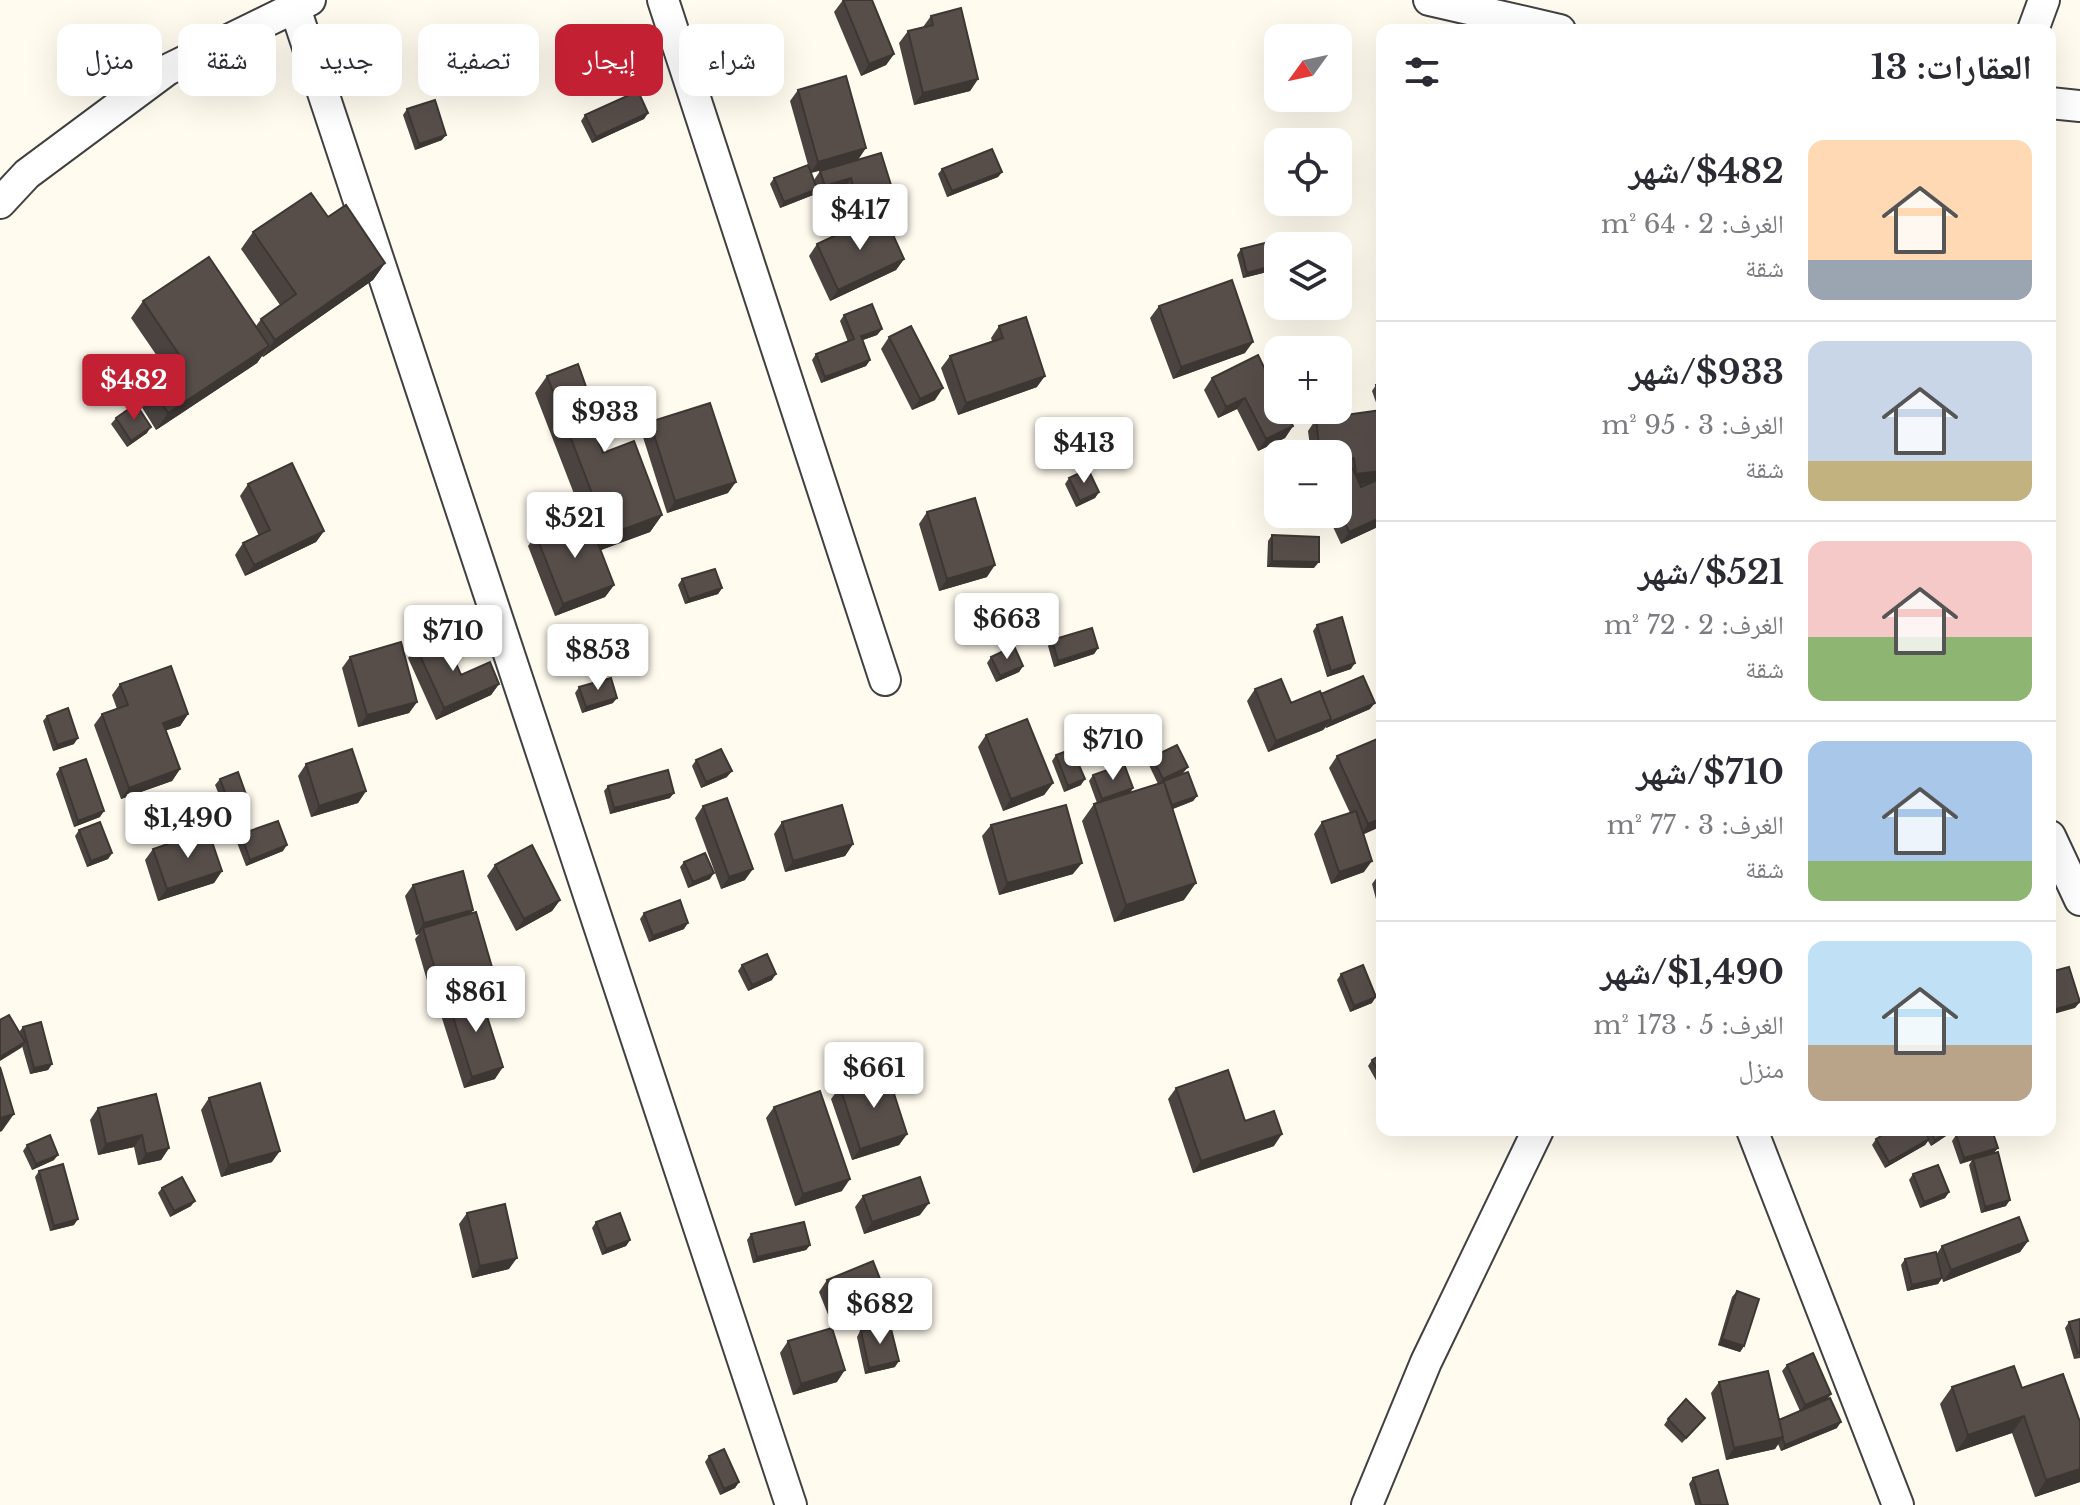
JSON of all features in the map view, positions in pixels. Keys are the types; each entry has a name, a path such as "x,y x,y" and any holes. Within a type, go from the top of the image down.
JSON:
{"street":[{"path":"663,0 885,680"},
{"path":"2035,24 2044,0"},
{"path":"1439,1 1535,24"},
{"path":"0,203 27,174 167,70 302,3 791,1505"},
{"path":"2056,104 2080,106"},
{"path":"2056,849 2080,900"},
{"path":"1367,1505 1426,1362 1535,1136"},
{"path":"1754,1136 1898,1505"}],"building":[{"path":"843,0 872,0 894,54 869,64"},
{"path":"961,8 978,79 923,93 908,31 933,25 931,16"},
{"path":"846,76 866,148 818,162 798,90"},
{"path":"627,96 640,96 648,113 596,137 585,115"},
{"path":"435,100 446,135 419,144 407,109"},
{"path":"992,149 1002,172 952,191 942,169"},
{"path":"881,153 896,201 860,212 851,178 825,186 820,171"},
{"path":"808,165 817,189 784,202 774,178"},
{"path":"311,193 328,217 346,205 385,263 275,340 261,319 296,294 253,232"},
{"path":"883,213 904,259 838,290 817,244"},
{"path":"1264,243 1264,268 1247,273 1241,249"},
{"path":"209,257 269,346 168,413 150,384 184,362 143,301"},
{"path":"1232,280 1253,342 1181,367 1159,306"},
{"path":"872,304 882,329 861,336 870,360 825,377 816,354 854,339 844,315"},
{"path":"1026,317 1045,376 966,403 950,356 1003,338 999,326"},
{"path":"911,326 943,388 920,399 889,337"},
{"path":"1258,355 1264,367 1264,424 1293,426 1266,439 1245,398 1226,407 1212,378"},
{"path":"578,364 590,398 617,388 626,411 592,424 603,453 634,441 662,515 608,535 547,376"},
{"path":"710,403 736,482 675,501 650,422"},
{"path":"136,404 151,427 131,441 116,418"},
{"path":"1376,411 1376,472 1356,474 1352,440 1318,440 1317,424 1352,424 1352,414"},
{"path":"292,463 324,531 254,565 243,543 270,530 248,484"},
{"path":"1088,469 1099,492 1080,501 1069,478"},
{"path":"1353,469 1361,487 1376,481 1376,520 1349,532 1347,528 1352,528"},
{"path":"975,498 995,565 947,579 927,512"},
{"path":"587,515 614,585 563,604 536,535"},
{"path":"1272,535 1319,537 1319,562 1272,561"},
{"path":"715,569 722,588 689,599 682,579"},
{"path":"1342,617 1355,663 1331,671 1317,625"},
{"path":"1092,628 1098,648 1058,661 1052,640"},
{"path":"443,634 461,675 490,662 499,684 444,708 416,647"},
{"path":"401,642 417,702 367,715 350,657"},
{"path":"1014,646 1023,666 1000,676 991,657"},
{"path":"171,666 188,714 163,723 180,769 129,788 102,714 128,705 120,684"},
{"path":"1363,676 1375,703 1330,722 1321,694"},
{"path":"611,678 617,698 586,707 579,687"},
{"path":"1281,679 1291,703 1320,691 1331,719 1276,741 1255,689"},
{"path":"68,708 78,738 57,745 47,716"},
{"path":"1027,719 1053,783 1011,799 986,735"},
{"path":"1376,740 1376,821 1368,824 1337,756"},
{"path":"1177,745 1188,767 1163,779 1152,757"},
{"path":"352,749 366,791 319,806 306,764"},
{"path":"721,749 732,771 706,782 696,760"},
{"path":"1072,749 1085,779 1068,786 1056,755"},
{"path":"86,759 104,811 78,821 60,768"},
{"path":"1124,764 1133,788 1102,799 1093,775"},
{"path":"668,770 674,793 614,808 608,786"},
{"path":"238,772 248,800 230,806 220,779"},
{"path":"1188,772 1197,796 1172,805 1164,782 1161,782"},
{"path":"1164,782 1196,883 1126,905 1094,804"},
{"path":"727,798 753,869 729,877 703,806"},
{"path":"842,805 853,844 793,861 782,822"},
{"path":"1066,805 1082,863 1007,883 991,825"},
{"path":"1356,811 1372,861 1339,872 1322,822"},
{"path":"278,821 287,845 250,860 241,834"},
{"path":"100,822 112,853 91,861 79,830"},
{"path":"208,830 222,871 167,889 153,849"},
{"path":"532,845 560,900 524,919 495,865"},
{"path":"705,853 714,873 693,882 684,862"},
{"path":"463,871 473,910 424,923 413,885"},
{"path":"680,900 688,923 653,936 644,913"},
{"path":"476,912 496,981 443,997 423,928"},
{"path":"767,954 776,974 752,985 742,965"},
{"path":"1363,965 1376,997 1354,1006 1341,974"},
{"path":"2069,967 2080,1002 2056,1009 2056,970"},
{"path":"479,991 503,1067 472,1077 448,1001"},
{"path":"9,1015 25,1042 0,1057 0,1020"},
{"path":"41,1022 52,1064 34,1068 23,1027"},
{"path":"0,1067 14,1114 0,1118"},
{"path":"1228,1070 1245,1121 1274,1111 1282,1134 1201,1161 1176,1088"},
{"path":"887,1072 907,1134 860,1149 840,1087"},
{"path":"260,1083 280,1151 229,1165 209,1098"},
{"path":"820,1091 850,1179 803,1194 774,1107"},
{"path":"156,1094 169,1148 146,1154 142,1135 106,1144 98,1108"},
{"path":"50,1135 58,1155 36,1164 27,1145"},
{"path":"1881,1136 1927,1136 1929,1139 1889,1162 1876,1139"},
{"path":"1956,1136 1994,1136 1998,1148 1964,1158"},
{"path":"1998,1152 2010,1200 1985,1207 1973,1159"},
{"path":"63,1164 78,1219 54,1226 39,1171"},
{"path":"1938,1165 1949,1192 1924,1202 1913,1174"},
{"path":"182,1177 195,1201 174,1211 162,1188"},
{"path":"920,1177 929,1203 872,1222 863,1196"},
{"path":"505,1204 517,1258 480,1266 467,1213"},
{"path":"620,1213 630,1240 606,1249 596,1222"},
{"path":"2019,1217 2028,1241 1951,1270 1942,1246"},
{"path":"804,1222 810,1245 757,1257 751,1234"},
{"path":"1936,1252 1942,1278 1912,1285 1905,1259"},
{"path":"873,1261 893,1312 870,1322 859,1296 837,1305 827,1280"},
{"path":"1737,1291 1759,1299 1744,1346 1722,1339"},
{"path":"2080,1319 2080,1353 2078,1353 2069,1322"},
{"path":"890,1325 899,1361 869,1368 861,1331"},
{"path":"832,1328 845,1370 801,1384 788,1341"},
{"path":"1813,1353 1831,1394 1805,1405 1787,1365"},
{"path":"2014,1366 2022,1388 2063,1374 2080,1422 2080,1469 2046,1480 2024,1416 1968,1435 1952,1387"},
{"path":"1768,1371 1783,1437 1734,1448 1719,1382"},
{"path":"1830,1398 1841,1422 1785,1445 1779,1420"},
{"path":"1686,1399 1705,1418 1686,1438 1668,1419"},
{"path":"724,1449 739,1482 724,1489 709,1456"},
{"path":"1718,1470 1728,1505 1701,1505 1693,1478"}]}
